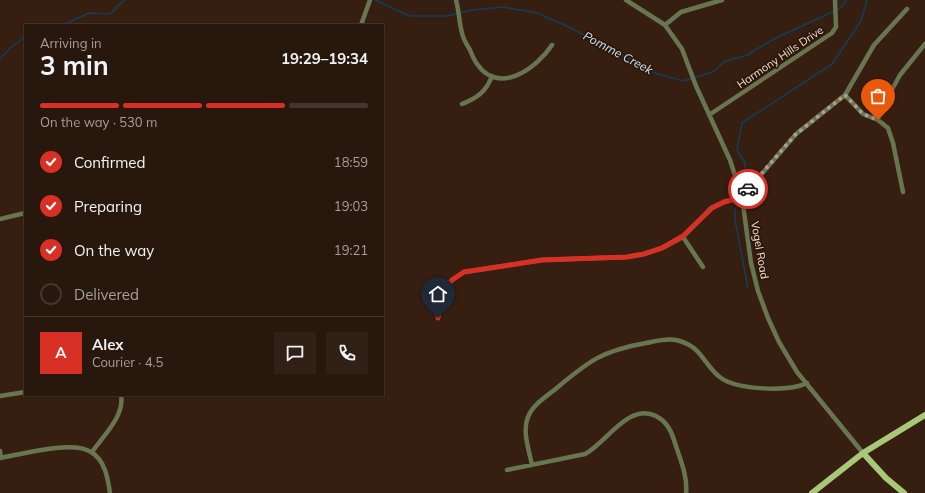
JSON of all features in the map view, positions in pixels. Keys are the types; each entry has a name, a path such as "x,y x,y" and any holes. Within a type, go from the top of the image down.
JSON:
{"main road":[{"path":"812,493 863,452 925,415"},
{"name":"Vogel Road","path":"863,452 886,478 904,493"}],"street":[{"path":"361,24 370,0"},
{"path":"456,0 460,14 462,34 477,64 483,71 492,76 510,78 518,76 544,56 552,45"},
{"name":"Vogel Road","path":"626,0 665,25 678,41 709,116 730,160 742,197 751,263 758,291 779,342 797,372 863,452"},
{"path":"665,25 681,12 722,0"},
{"name":"Harmony Hills Drive","path":"709,116 832,33 836,27 835,1"},
{"path":"438,318 440,301 444,290 452,280 464,272 542,260 627,257 644,254 662,248 683,236 712,208 724,202 742,197 796,134 845,95 874,45 907,10"},
{"path":"878,120 879,113 900,75 925,44"},
{"path":"462,104 471,101 482,93 488,87 492,76"},
{"path":"845,95 863,114 878,120 888,128 893,143 903,192"},
{"path":"0,219 24,213"},
{"path":"683,236 704,267"},
{"path":"532,465 526,426 531,411 589,362 614,349 660,340 674,340 694,348 704,357 716,374 732,384 754,388 794,387 807,383"},
{"path":"0,396 24,392"},
{"path":"92,452 120,411 123,403 121,396"},
{"path":"507,470 584,454 596,447 630,417 648,413 662,420 672,433 686,481 686,493"},
{"path":"0,450 1,458 70,447 82,448 92,452 100,460 107,474 110,493"}],"waterway":[{"name":"Pomme Creek","path":"65,24 89,13 110,14 124,0"},
{"name":"Pomme Creek","path":"375,0 410,16 447,16 472,10 503,7 537,13 569,27 655,73 683,81 713,72 725,61 745,56 776,38 834,11"},
{"name":"Pomme Creek","path":"837,9 842,7 846,0"},
{"path":"744,184 745,163 737,150 742,123 832,64 861,21 867,0"},
{"name":"Pomme Creek","path":"0,59 10,48 24,38"},
{"path":"735,208 735,220 748,288"}],"way so far":[{"path":"748,189 796,134 845,95 863,114 878,120"}],"route":[{"path":"438,318 440,301 444,290 452,280 464,272 542,260 627,257 644,254 662,248 683,236 712,208 724,202 742,197 748,189"}]}
